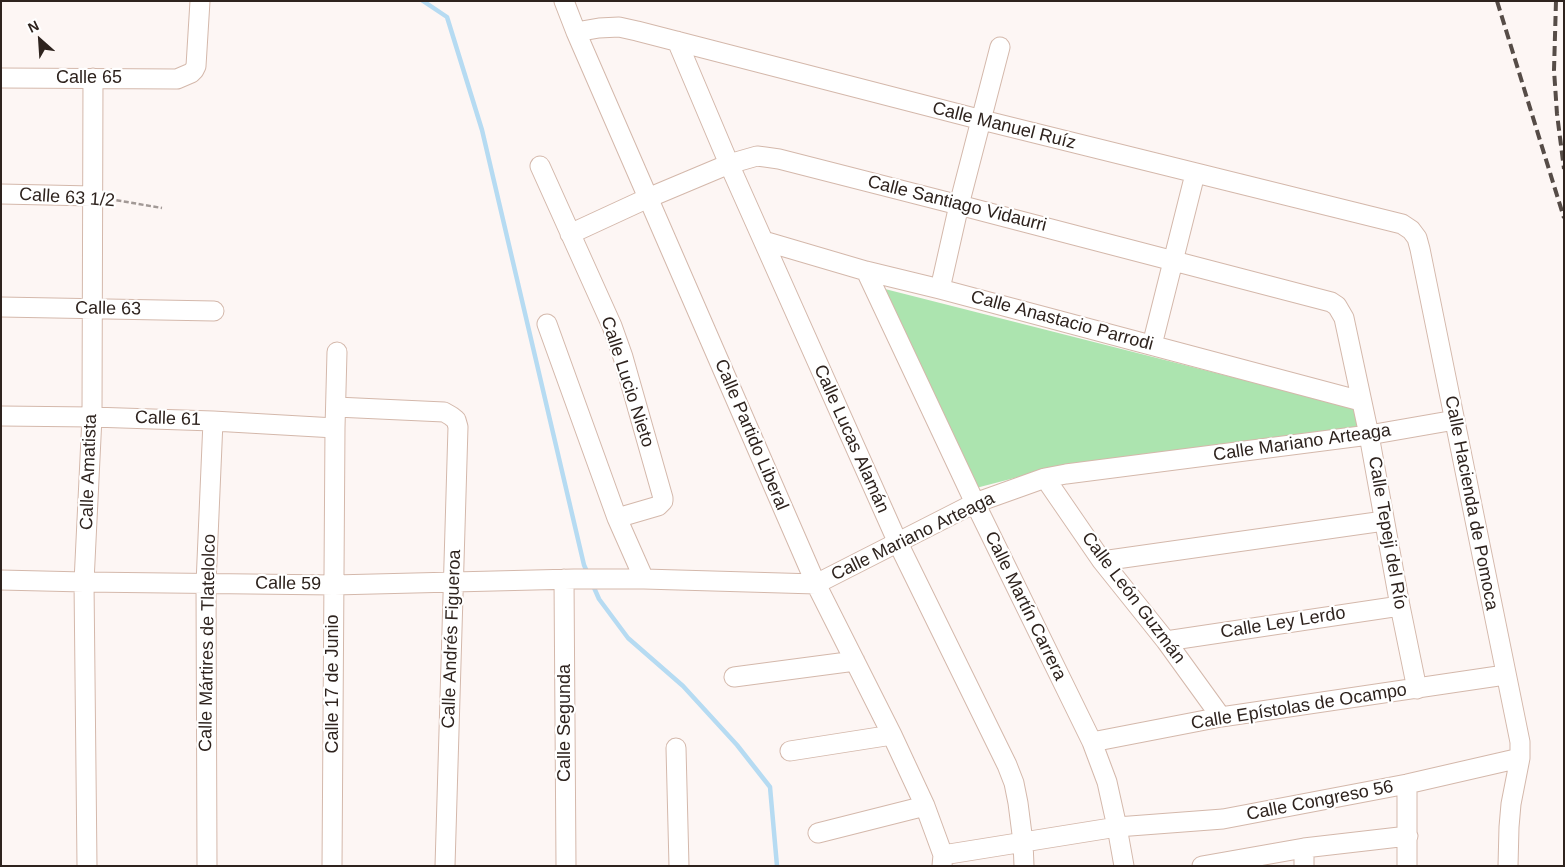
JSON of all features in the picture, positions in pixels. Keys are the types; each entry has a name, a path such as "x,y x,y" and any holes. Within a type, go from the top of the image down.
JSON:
{"street":[{"name":"Calle 65","path":"1,78 177,79 191,73 196,66 200,1"},
{"name":"Calle Partido Liberal","path":"564,1 816,584 892,735 924,806 942,860"},
{"name":"Calle Manuel Ruíz","path":"576,32 619,27 1195,174 1402,224 1411,230 1417,238 1420,249"},
{"name":"Calle Lucas Alamán","path":"677,41 729,164 898,543 1007,764 1014,783 1018,803 1024,866"},
{"path":"940,289 959,205 1000,47"},
{"name":"Calle Amatista","path":"86,866 84,582 92,417 93,78"},
{"name":"Calle Santiago Vidaurri","path":"570,234 648,198 729,164 756,156 779,159 1331,302 1337,306 1344,318"},
{"name":"Calle Lucio Nieto","path":"540,166 612,326 623,357 663,501 658,506 617,518"},
{"path":"1152,345 1195,174"},
{"name":"Calle 63 1/2","path":"1,194 92,196"},
{"name":"Calle Anastacio Parrodi","path":"764,241 866,272 940,289 1361,401"},
{"name":"Calle Hacienda de Pomoca","path":"1420,249 1520,742 1520,758 1511,812 1508,866"},
{"name":"Calle Martín Carrera","path":"866,272 975,503 1092,742 1106,782 1124,866"},
{"name":"Calle 63","path":"1,307 214,311"},
{"name":"Calle Tepeji del Río","path":"1344,318 1369,435 1417,689"},
{"path":"547,324 617,518 644,579"},
{"name":"Calle 17 de Junio","path":"332,866 337,352"},
{"name":"Calle Andrés Figueroa","path":"336,407 444,412 456,420 458,427 446,866"},
{"name":"Calle 61","path":"1,416 213,421 335,428"},
{"name":"Calle Mariano Arteaga","path":"569,579 644,579 816,584 975,503 1045,478 1369,435 1455,420"},
{"name":"Calle Mártires de Tlatelolco","path":"207,866 206,584 213,421"},
{"name":"Calle León Guzmán","path":"1045,478 1102,561 1166,641 1221,718"},
{"path":"1102,561 1384,520"},
{"name":"Calle 59","path":"1,580 334,585 569,579"},
{"name":"Calle Segunda","path":"566,866 569,579"},
{"name":"Calle Ley Lerdo","path":"1166,641 1400,606"},
{"path":"734,677 855,661"},
{"name":"Calle Epístolas de Ocampo","path":"1092,742 1221,718 1505,675"},
{"path":"790,751 892,735"},
{"path":"676,748 678,866"},
{"name":"Calle Congreso 56","path":"942,860 1023,842 1117,827 1224,819 1407,784 1520,758"},
{"path":"1407,784 1407,866"},
{"path":"818,833 924,806"},
{"path":"1202,866 1304,857 1408,836"}],"path":[{"name":"Calle 63 1/2","path":"92,196 162,208"}],"green space":[{"path":"885,289 1354,408 1358,428 1075,466 1026,475 976,488"}],"waterway":[{"path":"423,1 447,17 482,130 584,565 588,574"},
{"path":"592,583 599,599 628,638 683,686 737,745 770,787 777,866"}],"railway":[{"path":"1497,1 1564,218"},
{"path":"1556,1 1554,70 1564,169"}]}
